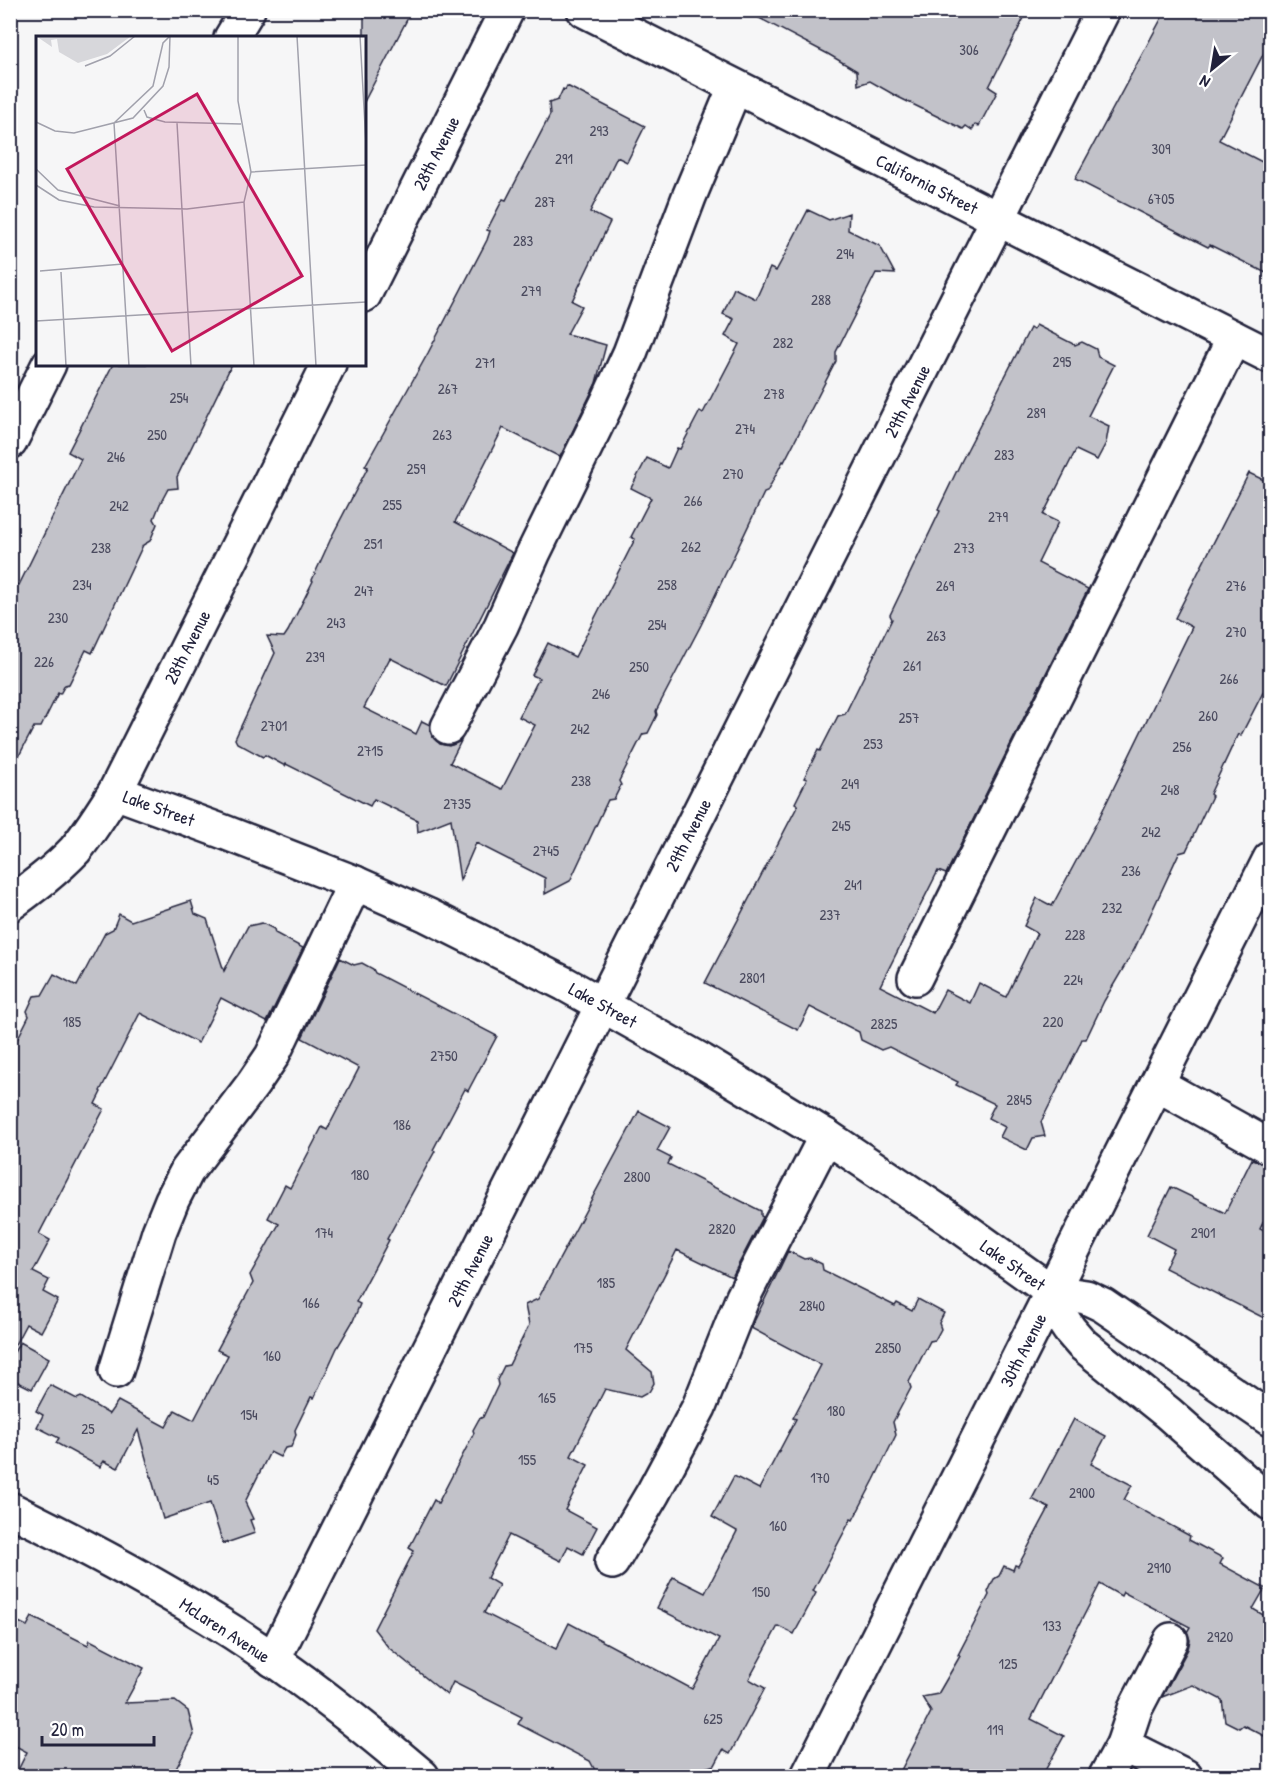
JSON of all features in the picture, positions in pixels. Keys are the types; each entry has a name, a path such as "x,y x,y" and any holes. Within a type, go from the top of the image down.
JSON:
{"street":[{"path":"232,36 248,10"},
{"name":"28th Avenue","path":"366,291 507,10"},
{"name":"California Street","path":"584,10 1270,356"},
{"name":"29th Avenue","path":"273,1660 1103,10"},
{"path":"448,727 501,626 533,554 621,372 689,197 735,87"},
{"path":"915,978 1234,338"},
{"path":"10,442 48,366"},
{"name":"28th Avenue","path":"10,904 52,872 75,849 96,822 114,792 328,366"},
{"name":"Lake Street","path":"114,792 355,883 492,947 603,1004 826,1136 950,1219 1052,1292 1086,1297 1103,1305 1270,1419"},
{"name":"30th Avenue","path":"808,1776 1270,859"},
{"path":"117,1371 159,1232 172,1200 187,1171 272,1056 355,883"},
{"path":"1157,1084 1270,1147"},
{"path":"612,1562 653,1493 699,1407 743,1297 826,1136"},
{"name":"Lake Street","path":"1052,1292 1059,1314 1082,1344 1168,1413 1270,1503"},
{"name":"McLaren Avenue","path":"10,1509 144,1580 234,1634 325,1698 422,1776"},
{"path":"1106,1776 1123,1745 1135,1709 1171,1640"},
{"path":"1123,1745 1185,1776"}],"building":[{"path":"364,10 412,10 366,98 366,36 364,36"},
{"path":"744,10 1028,10 989,87 997,92 979,126 975,125 972,130 966,126 963,129 870,81 858,85 857,71"},
{"path":"1166,10 1270,10 1270,41 1219,140 1270,166 1270,275 1210,245 1208,247 1075,179"},
{"path":"567,86 645,126 627,162 617,157 590,212 610,222 572,301 582,306 567,334 606,345 596,383 560,457 503,428 455,522 513,553 446,686 390,658 364,708 416,734 422,721 430,725 432,736 440,744 449,746 461,741 450,763 502,789 535,725 519,717 539,678 532,675 548,643 575,657 635,539 631,537 651,498 631,488 647,458 668,468 677,448 680,449 700,411 703,413 739,344 725,336 734,319 723,314 734,288 756,299 770,268 776,271 808,210 829,220 849,213 848,230 880,246 895,274 876,273 836,352 836,361 784,462 767,492 764,493 701,625 656,711 657,715 648,733 643,734 619,781 621,785 614,799 608,800 570,881 545,894 545,878 476,843 460,880 451,819 418,832 417,820 374,799 370,806 286,764 285,766 265,755 263,757 237,743 235,739 275,653 267,636 284,637 288,631 333,534 368,467 365,466 428,353 487,240 490,231 487,230 503,199 506,200 550,115 549,103 558,100"},
{"path":"1036,325 1075,345 1082,342 1096,349 1098,357 1114,365 1088,416 1109,426 1106,443 1097,460 1076,450 1043,515 1058,522 1038,563 1088,589 946,874 938,871 880,986 933,1013 945,990 970,1003 979,983 1006,997 1037,933 1024,926 1037,898 1052,906 1098,820 1192,627 1175,618 1249,473 1270,483 1270,679 1241,735 1238,734 1186,851 1179,853 1134,950 1104,1001 1086,1039 1082,1039 1041,1122 1045,1136 1033,1138 1027,1150 1000,1137 1005,1127 988,1118 995,1104 956,1085 958,1082 889,1047 881,1050 861,1040 859,1032 810,1007 798,1030 705,983 798,805 795,803 807,779 804,778 818,750 820,751 838,716 845,714 892,619 890,615 961,462 1030,328 1033,330"},
{"path":"112,366 231,366 177,477 178,488 168,489 160,504 154,519 157,524 150,541 143,545 92,653 86,650 69,684 65,685 60,694 58,693 41,727 34,727 10,773 10,581 19,585 81,459 68,452"},
{"path":"191,901 195,914 207,919 224,971 248,926 262,923 303,948 267,1022 221,998 198,1043 140,1013 95,1104 104,1109 39,1234 50,1240 33,1272 49,1280 43,1292 58,1300 41,1332 26,1324 10,1354 10,1054 29,1016 27,1011 34,996 42,995 54,974 77,986 105,933 113,929 119,914 131,921"},
{"path":"340,958 354,965 362,963 373,969 375,973 497,1036 468,1091 465,1089 433,1150 435,1151 387,1239 389,1240 356,1302 360,1304 353,1321 295,1430 296,1435 291,1447 285,1448 280,1457 270,1452 245,1502 253,1519 250,1520 255,1533 223,1544 210,1503 163,1519 138,1430 118,1468 104,1461 100,1467 56,1443 59,1438 37,1427 43,1415 36,1411 50,1385 77,1399 81,1397 109,1414 118,1401 166,1427 175,1410 194,1420 228,1355 217,1350 253,1283 250,1275 279,1224 268,1218 285,1185 290,1188 322,1127 327,1130 359,1068 302,1038"},
{"path":"639,1111 670,1127 657,1151 671,1158 668,1164 761,1211 763,1217 732,1277 677,1250 626,1350 652,1372 654,1383 649,1392 640,1397 605,1389 571,1456 588,1465 565,1510 597,1527 583,1554 568,1546 561,1561 509,1535 487,1578 499,1585 484,1613 556,1649 569,1623 692,1689 719,1639 657,1608 673,1577 705,1593 737,1531 712,1517 734,1476 759,1489 821,1365 751,1328 788,1251 822,1264 823,1270 895,1306 897,1303 912,1311 918,1299 944,1313 939,1323 941,1329 935,1340 930,1341 909,1382 911,1388 893,1422 896,1435 853,1520 851,1519 813,1591 816,1593 794,1634 778,1626 749,1679 765,1688 730,1754 723,1750 715,1765 702,1769 698,1776 598,1776 590,1761 518,1724 522,1717 453,1682 447,1695 388,1647 374,1629 414,1551 409,1548 434,1500 438,1503 474,1433 473,1430 479,1419 483,1417 504,1366 509,1365 529,1325 525,1305 538,1299"},
{"path":"1252,1159 1270,1166 1270,1208 1260,1229 1270,1234 1270,1321 1165,1268 1174,1249 1147,1235 1171,1187 1225,1213"},
{"path":"20,1342 49,1358 32,1389 10,1378 10,1359"},
{"path":"1074,1419 1106,1436 1091,1464 1132,1485 1124,1500 1190,1536 1189,1540 1223,1558 1220,1564 1265,1588 1253,1609 1270,1619 1270,1739 1243,1725 1239,1728 1225,1721 1222,1700 1193,1685 1162,1697 1188,1649 1190,1640 1187,1632 1190,1627 1123,1592 1121,1596 1100,1584 1031,1719 1064,1736 1042,1776 898,1776 931,1712 922,1697 938,1694 960,1656 958,1655 989,1595 988,1592 994,1579 999,1576 1004,1566 1013,1570 1015,1565 1018,1566 1049,1508 1032,1499"},
{"path":"32,1617 88,1645 90,1640 144,1668 125,1703 175,1701 188,1711 194,1735 172,1776 15,1776 27,1752 10,1743 10,1618 27,1626"}]}
